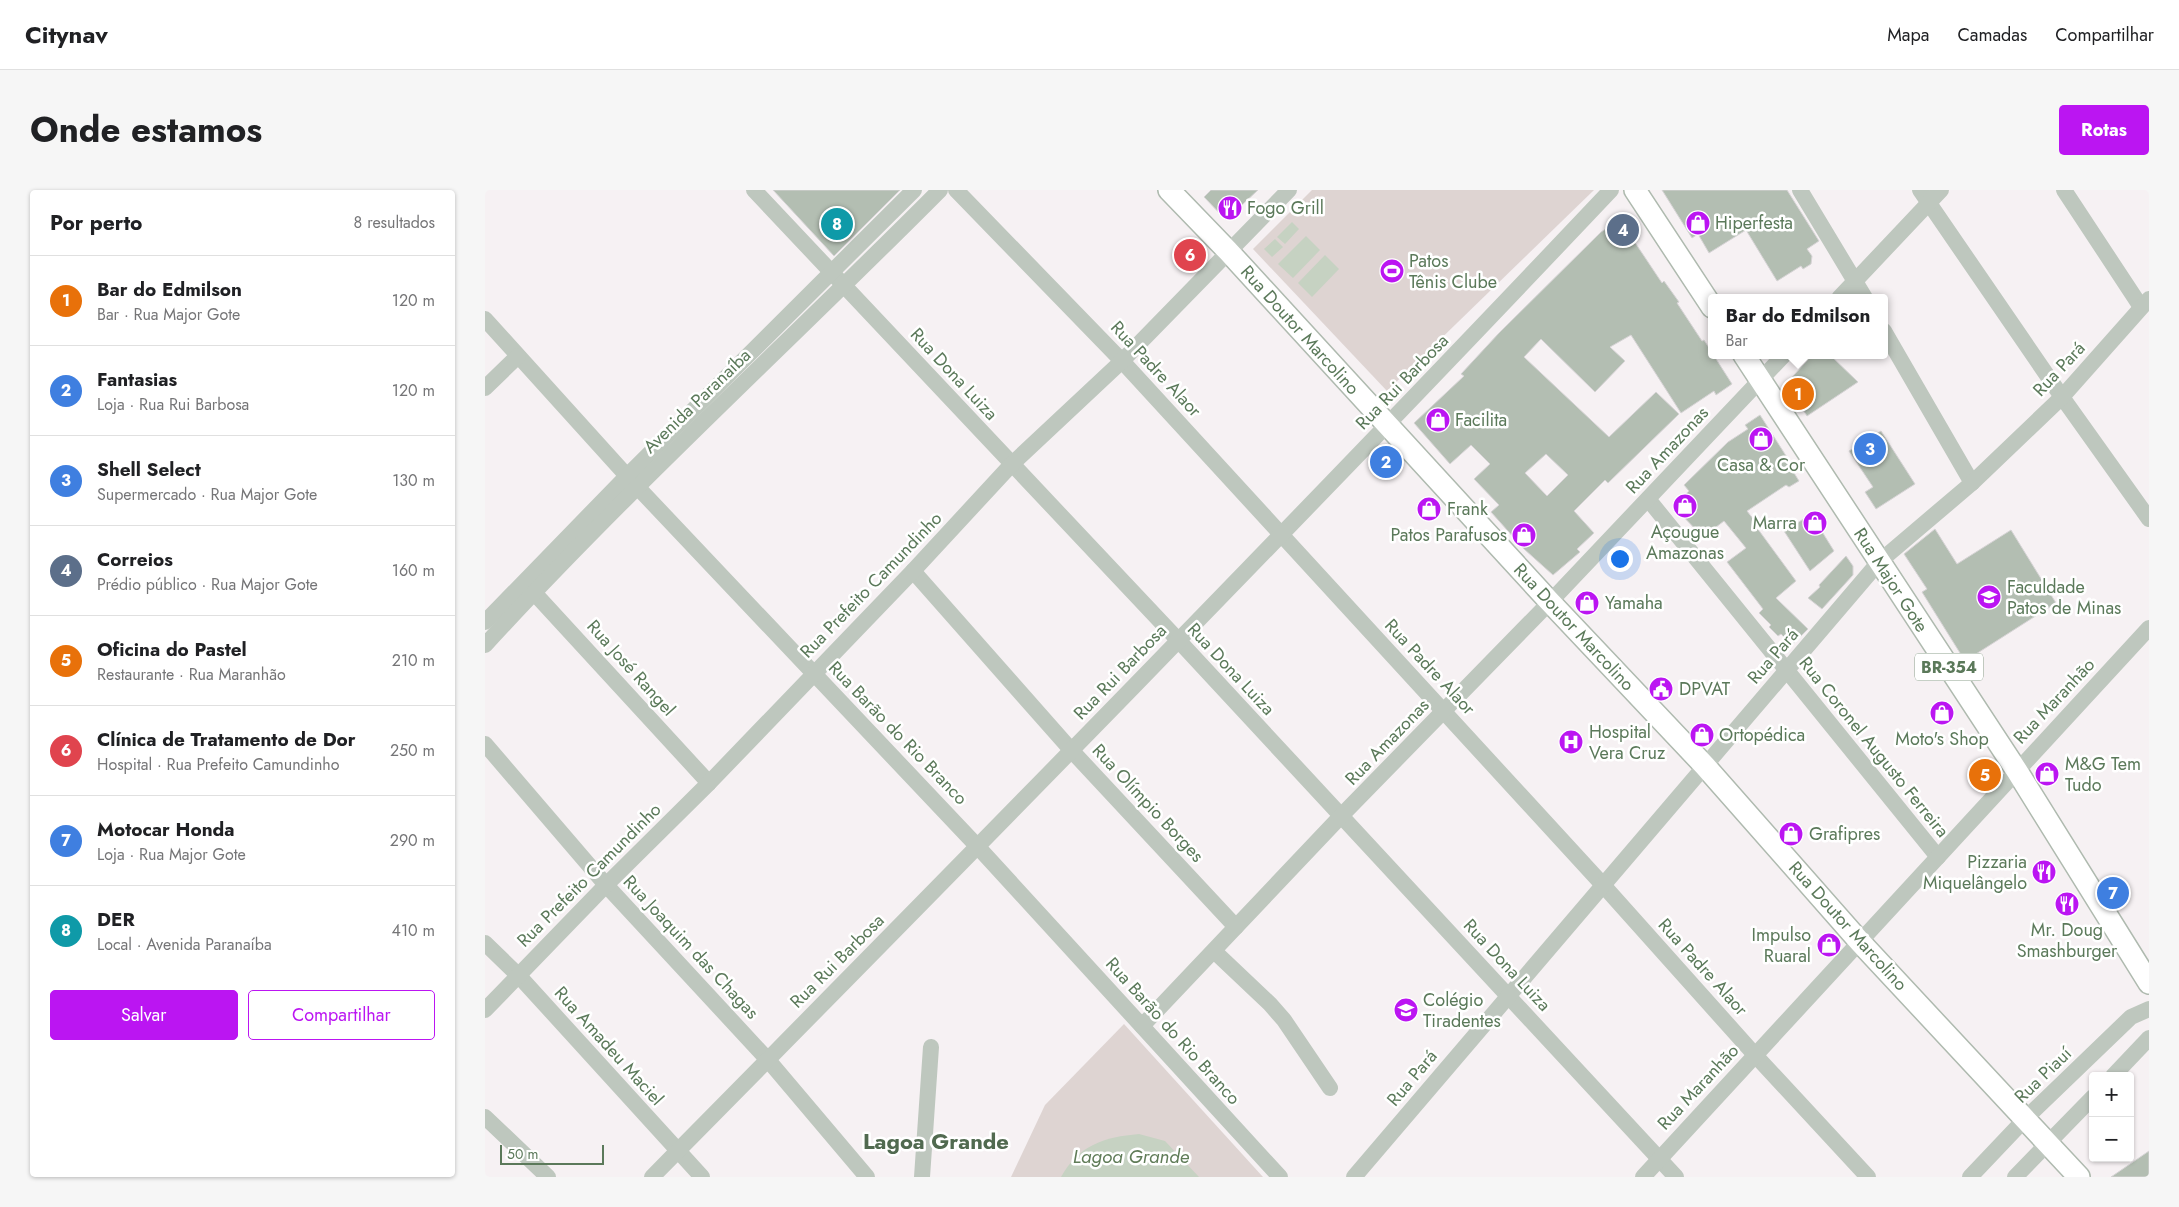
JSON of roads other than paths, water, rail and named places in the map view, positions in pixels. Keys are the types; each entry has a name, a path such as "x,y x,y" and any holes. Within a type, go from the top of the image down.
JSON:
{"main road":[{"name":"Rua Doutor Marcolino","path":"1169,190 1228,251 1550,602 1705,766 1860,942 2079,1177"},
{"path":"1635,190 1708,301"},
{"name":"Rua Major Gote","path":"1747,359 2017,770 2149,982"}],"street":[{"name":"Rua Dona Luiza","path":"754,190 832,271 1011,465 1179,641 1676,1177"},
{"name":"Avenida Paranaíba","path":"485,622 529,586 633,481 832,271 914,190"},
{"name":"Avenida Paranaíba","path":"633,481 845,286 941,190"},
{"name":"Rua Padre Alaor","path":"956,190 1122,361 1868,1177"},
{"name":"Rua Prefeito Camundinho","path":"485,1010 606,885 709,783 913,571 1011,465 1122,361 1289,190"},
{"name":"Rua Rui Barbosa","path":"652,1177 1072,751 1388,426 1611,190"},
{"path":"1800,190 1863,294"},
{"path":"1843,294 1924,197 1941,190"},
{"path":"2064,190 2145,303"},
{"path":"1924,197 2149,519"},
{"name":"Rua Pará","path":"1354,1177 1879,562 1972,483 2062,397 2145,303"},
{"name":"Rua Barão do Rio Branco","path":"485,319 813,674 978,846 1280,1177"},
{"path":"1888,338 1972,483"},
{"path":"485,388 518,356"},
{"name":"Rua Amazonas","path":"1143,1026 1341,816 1550,602 1780,359"},
{"name":"Rua Coronel Augusto Ferreira","path":"1648,499 1938,857"},
{"name":"Rua Olímpio Borges","path":"913,571 1072,751 1236,927"},
{"name":"Avenida Paranaíba","path":"485,645 529,586"},
{"name":"Rua José Rangel","path":"529,586 709,783"},
{"name":"Rua Maranhão","path":"1643,1177 2149,628"},
{"name":"Rua Joaquim das Chagas","path":"485,744 606,885 767,1060 867,1177"},
{"name":"Rua Amadeu Maciel","path":"485,943 519,976 702,1177"},
{"path":"1214,951 1270,1004 1284,1020 1330,1088"},
{"name":"Rua Piauí","path":"1970,1177 2026,1118 2131,1017 2149,1009"},
{"path":"2117,1072 2149,1038"},
{"path":"922,1177 931,1047"},
{"path":"2015,1177 2089,1101"},
{"path":"485,1117 548,1177"}],"water":[{"path":"1292,222 1299,229 1285,244 1277,237"},
{"path":"1306,236 1320,250 1293,278 1278,264"},
{"path":"1275,239 1283,247 1272,257 1264,249"},
{"path":"1325,255 1339,269 1312,297 1298,283"},
{"name":"Lagoa Grande","path":"1139,1134 1165,1141 1199,1177 1061,1177 1068,1166 1084,1150 1104,1140"}],"place":[{"name":"Fogo Grill","path":"1230,208"},
{"name":"Hiperfesta","path":"1698,223"},
{"name":"DER","path":"837,224"},
{"name":"Correios","path":"1623,230"},
{"name":"Clínica de Tratamento de Dor","path":"1190,255"},
{"name":"Patos Tênis Clube","path":"1392,271"},
{"name":"Bar do Edmilson","path":"1798,394"},
{"name":"Facilita","path":"1438,420"},
{"name":"Casa & Cor","path":"1761,439"},
{"name":"Shell Select","path":"1870,449"},
{"name":"Fantasias","path":"1386,462"},
{"name":"Açougue Amazonas","path":"1685,506"},
{"name":"Frank","path":"1429,509"},
{"name":"Marra","path":"1815,523"},
{"name":"Patos Parafusos","path":"1524,535"},
{"name":"Faculdade Patos de Minas","path":"1989,597"},
{"name":"Yamaha","path":"1587,603"},
{"name":"DPVAT","path":"1661,689"},
{"name":"Moto's Shop","path":"1942,713"},
{"name":"Ortopédica","path":"1702,735"},
{"name":"Hospital Vera Cruz","path":"1571,742"},
{"name":"M&G Tem Tudo","path":"2047,774"},
{"name":"Oficina do Pastel","path":"1985,775"},
{"name":"Grafipres","path":"1791,834"},
{"name":"Pizzaria Miquelângelo","path":"2044,872"},
{"name":"Motocar Honda","path":"2113,893"},
{"name":"Mr. Doug Smashburger","path":"2067,904"},
{"name":"Impulso Ruaral","path":"1829,945"},
{"name":"Colégio Tiradentes","path":"1406,1010"}],"district":[{"name":"Lagoa Grande","path":"936,1141"}]}
